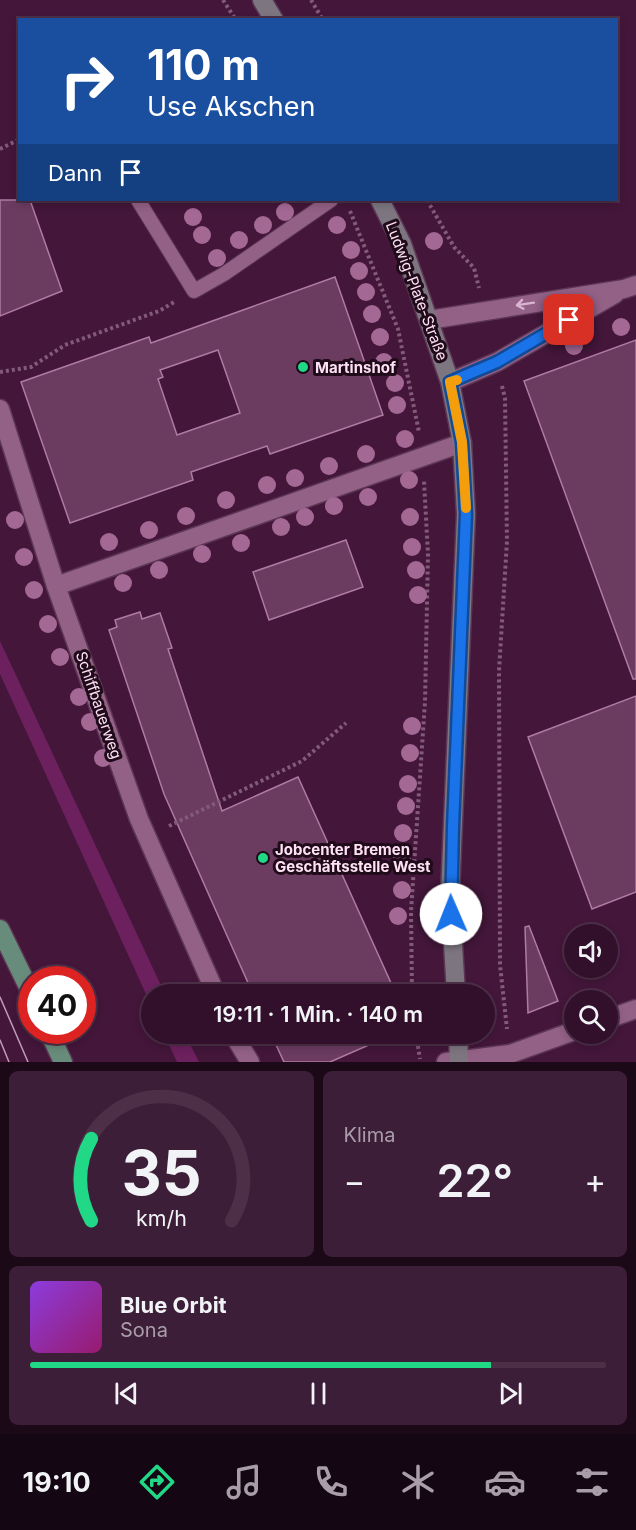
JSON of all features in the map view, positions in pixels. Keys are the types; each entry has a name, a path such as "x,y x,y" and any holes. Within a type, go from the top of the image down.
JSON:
{"main road":[{"path":"0,929 18,966"},
{"path":"55,1044 63,1062"}],"street":[{"path":"262,0 273,18"},
{"name":"Ludwig-Plate-Straße","path":"380,201 402,244 450,382 462,442 466,514 450,894 455,984"},
{"path":"429,320 630,287"},
{"path":"450,382 497,362 630,287"},
{"name":"Schiffbauerweg","path":"0,409 56,586 146,837 212,984"},
{"path":"56,586 462,442"},
{"path":"618,1015 636,1009"},
{"path":"457,1044 456,1062 510,1054 564,1035"},
{"path":"239,1044 250,1062"}],"lane":[{"path":"139,201 194,291 224,274 330,201"}],"path":[{"path":"224,0 235,18"},
{"path":"311,0 322,18"},
{"path":"0,149 18,140"},
{"path":"428,201 454,247 474,268 485,310"},
{"path":"350,210 399,329 423,456 428,554 425,690 411,911 412,984"},
{"path":"0,372 31,367 65,345 159,311 194,291"},
{"path":"497,362 505,398 507,541 499,671 500,965 510,1054"},
{"path":"146,837 302,761 346,723"},
{"path":"417,1044 420,1062"}],"shaded area":[{"path":"0,641 160,984 141,984 0,674"},
{"path":"169,1044 190,1044 199,1062 177,1062"}],"building":[{"path":"0,200 30,201 62,291 0,316"},
{"path":"335,277 383,415 270,454 267,446 191,472 193,480 70,523 21,382 149,337 151,343","holes":["218,350 240,413 177,435 158,379 163,377 160,370"]},
{"path":"636,340 636,679 633,679 524,381"},
{"path":"346,540 363,587 269,620 253,572"},
{"name":"Jobcenter Bremen Geschäftsstelle West","path":"140,612 142,619 160,613 172,648 168,649 222,811 298,777 391,984 249,984 164,794 109,630 117,627 115,620"},
{"path":"636,696 636,892 592,909 528,737"},
{"path":"529,926 558,1001 528,1013 525,927"},
{"path":"276,1044 371,1044 330,1062 284,1062"}],"tram line":[{"path":"0,997 28,1062"},
{"path":"0,1040 9,1062"}],"slow traffic":[{"path":"457,380 450,382 462,442 466,508"}],"place":[{"name":"Martinshof","path":"303,367"},
{"name":"Jobcenter Bremen Geschäftsstelle West","path":"263,858"}],"route":[{"path":"451,914 466,514 462,442 450,382 497,362 569,320"}]}
